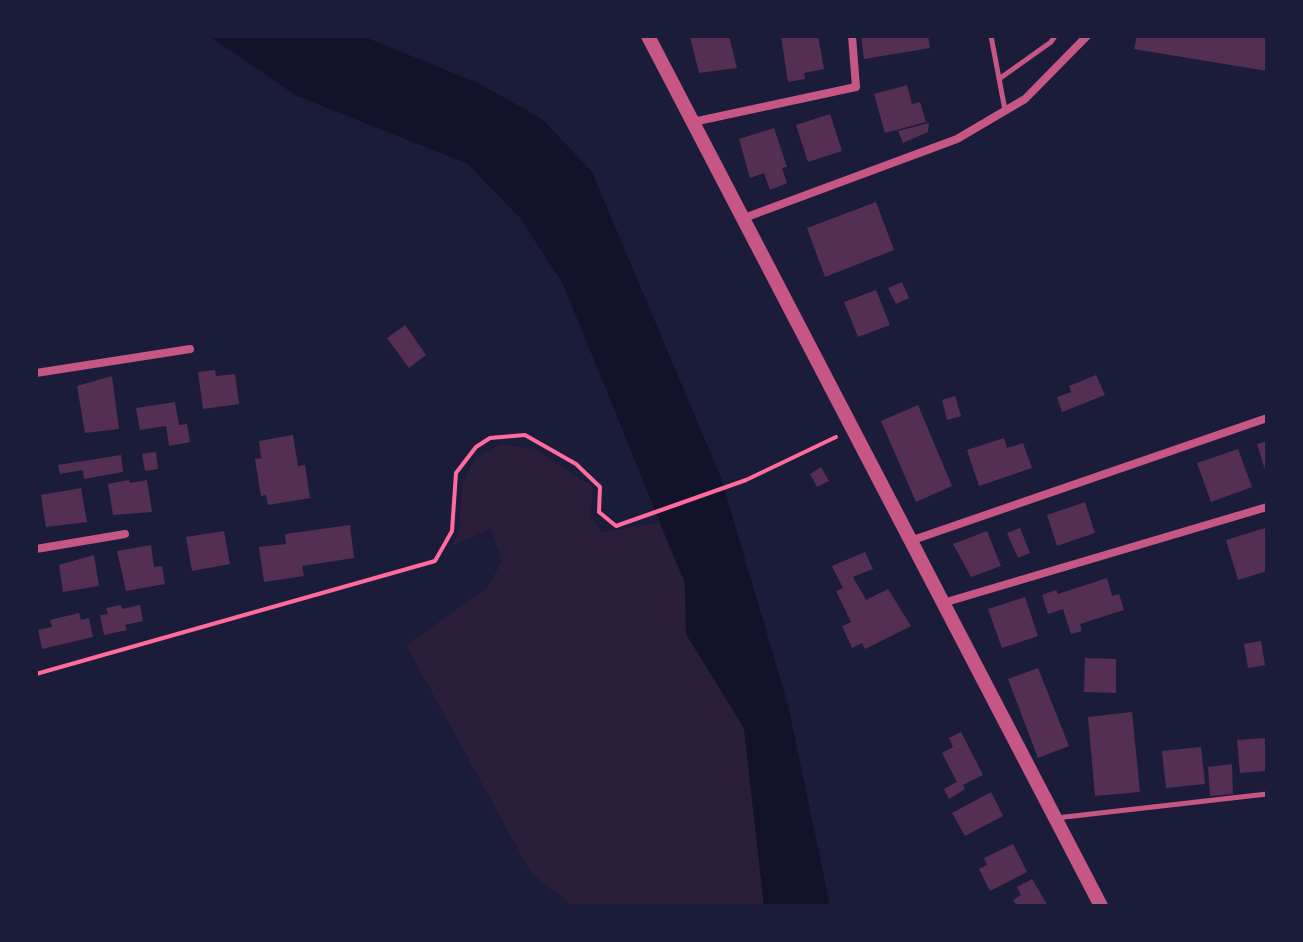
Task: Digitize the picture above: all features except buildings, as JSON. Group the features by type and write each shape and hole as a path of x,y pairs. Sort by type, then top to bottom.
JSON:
{"street":[{"path":"648,36 1101,906"},
{"path":"692,122 856,87 852,36"},
{"path":"744,218 957,139 1025,99 1087,36"},
{"path":"36,373 190,349"},
{"path":"910,541 1267,418"},
{"path":"943,604 1267,507"},
{"path":"36,549 125,534"}],"lane":[{"path":"991,36 1005,111"},
{"path":"999,79 1055,36"},
{"path":"1055,818 1267,794"}],"path":[{"path":"36,674 435,561 452,531 456,473 476,447 490,438 525,435 576,464 600,487 599,512 616,526 746,480 852,429"}],"shaded area":[{"path":"209,36 362,36 478,83 542,119 592,172 721,478 788,705 830,906 764,906 744,728 686,634 685,583 563,284 520,218 468,164 297,96"},
{"path":"501,444 535,449 593,487 590,516 601,532 659,523 685,583 686,634 744,728 764,906 573,906 531,873 406,645 486,589 502,561 491,529 453,545 459,530 462,485 475,458"}]}
